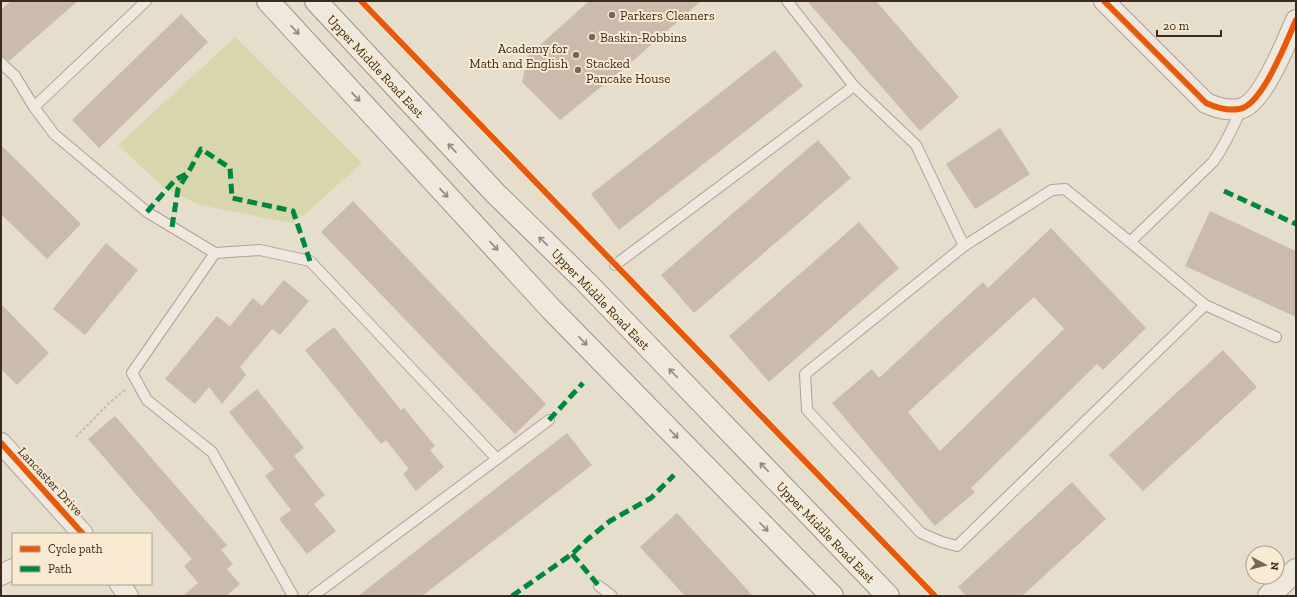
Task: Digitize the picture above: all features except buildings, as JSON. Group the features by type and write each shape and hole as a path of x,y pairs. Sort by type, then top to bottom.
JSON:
{"main road":[{"path":"268,1 552,310 832,596"},
{"name":"Upper Middle Road East","path":"316,1 496,194 585,281 888,596"},
{"path":"1269,596 1296,570"}],"street":[{"path":"1104,1 1206,103 1222,110 1241,110 1254,100 1265,86 1296,20"},
{"name":"Lancaster Drive","path":"1,443 78,532"},
{"path":"1,575 12,570"},
{"path":"121,585 128,596"}],"lane":[{"path":"34,107 146,1"},
{"path":"787,1 854,86 916,145 964,246"},
{"path":"1,63 15,76 34,107 54,134 147,212 215,253 260,250 310,261 496,459"},
{"path":"615,265 854,86"},
{"path":"1130,242 1212,162 1222,149 1241,110"},
{"path":"1205,305 957,546 942,542 921,533 807,410 805,374 964,246 1052,190 1065,189 1205,305 1276,337"},
{"path":"215,253 132,373 147,400 212,452 293,596"},
{"path":"313,596 549,420"},
{"path":"599,586 612,596"}],"path":[{"path":"76,437 110,402 136,381"}],"shaded area":[{"path":"235,37 362,163 303,216 292,223 200,205 164,188 118,145"}],"marked path":[{"path":"147,212 175,180 188,173 201,149 230,168 232,198 293,211 310,261"},
{"path":"172,227 178,189 188,173"},
{"path":"1224,191 1296,224"},
{"path":"549,420 583,383"},
{"path":"512,596 572,554 610,521 651,498 674,475"},
{"path":"572,554 599,586"}],"cycle path":[{"path":"361,1 935,596"},
{"path":"1104,1 1206,103 1218,108 1235,110 1248,105 1265,85 1296,20"},
{"path":"1,443 82,533"}],"place":[{"name":"Parkers Cleaners","path":"612,15"},
{"name":"Baskin-Robbins","path":"592,37"},
{"name":"Academy for Math and English","path":"576,55"},
{"name":"Stacked Pancake House","path":"578,70"}]}
